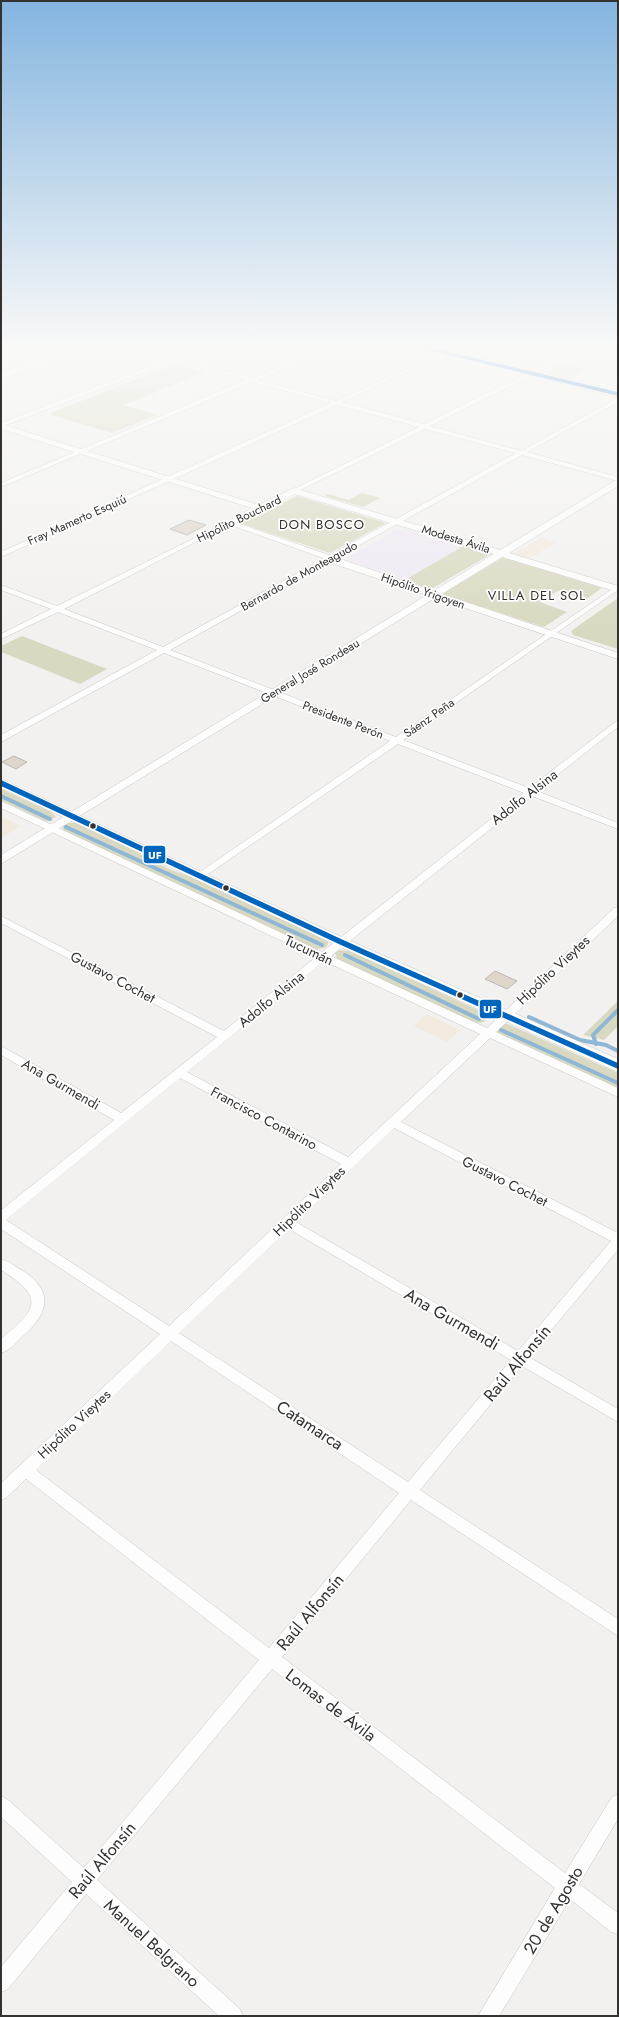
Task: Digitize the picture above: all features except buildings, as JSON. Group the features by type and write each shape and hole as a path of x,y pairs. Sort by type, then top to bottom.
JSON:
{"main road":[{"name":"Tucumán","path":"1,783 341,942 618,1066"}],"street":[{"path":"50,441 260,508"},
{"path":"1,485 106,441"},
{"name":"Fray Mamerto Esquiú","path":"1,554 252,441"},
{"name":"Hipólito Bouchard","path":"1,637 396,441"},
{"path":"478,441 618,480"},
{"name":"Bernardo de Monteagudo","path":"1,739 544,441"},
{"name":"General José Rondeau","path":"1,860 502,553 618,480"},
{"name":"Modesta Ávila","path":"294,491 617,588"},
{"name":"Hipólito Yrigoyen","path":"229,524 433,595 618,656"},
{"name":"Presidente Perón","path":"1,587 618,826"},
{"name":"Sáenz Peña","path":"201,876 617,588"},
{"name":"Adolfo Alsina","path":"1,1217 323,956 618,723"},
{"name":"Tucumán","path":"1,804 618,1093"},
{"name":"Hipólito Vieytes","path":"1,1493 504,1016 618,910"},
{"name":"Gustavo Cochet","path":"1,918 224,1036"},
{"name":"Ana Gurmendi","path":"1,1050 122,1119"},
{"name":"Francisco Contarino","path":"179,1073 349,1163"},
{"name":"Gustavo Cochet","path":"392,1122 618,1240"},
{"name":"Ana Gurmendi","path":"287,1222 618,1416"},
{"name":"Catamarca","path":"1,1223 618,1628"},
{"name":"Raúl Alfonsín","path":"1,1982 618,1240"},
{"path":"1,1264 29,1282 37,1292 40,1303 37,1313 28,1324 1,1348"},
{"name":"Lomas de Ávila","path":"25,1470 618,1925"},
{"name":"20 de Agosto","path":"488,2016 618,1803"},
{"name":"Manuel Belgrano","path":"1,1805 233,2016"}],"shaded area":[{"path":"396,530 407,530 461,547 406,580 345,559"},
{"path":"541,538 556,542 529,559 514,553"},
{"path":"1,816 21,826 1,838"},
{"path":"427,1014 460,1030 447,1042 414,1026"}],"green space":[{"path":"362,493 380,498 363,507 325,496 328,494 348,500"},
{"path":"297,496 386,523 330,553 242,524 242,522"},
{"path":"465,545 491,554 433,588 429,589 405,580"},
{"path":"504,557 602,588 585,600 558,591 540,602 567,612 544,627 442,594"},
{"path":"618,598 618,649 573,635 571,631"},
{"path":"22,636 107,669 80,684 1,652 1,646"},
{"path":"1,789 51,812 56,817 45,821 1,800"},
{"path":"69,823 76,823 91,829 171,870 196,879 324,939 328,942 328,945 325,948 316,949 64,831 62,826"},
{"path":"339,950 350,951 484,1013 487,1018 484,1022 474,1023 337,959 335,953"},
{"path":"618,1001 618,1026 604,1040 583,1035"},
{"path":"505,1023 618,1073 618,1091 501,1036 496,1032 497,1028"}],"waterway":[{"path":"1,796 50,819"},
{"path":"66,827 322,945"},
{"path":"345,955 479,1019"},
{"path":"596,1043 593,1035 618,1010"},
{"path":"529,1017 580,1040 596,1043"},
{"path":"501,1030 618,1083"},
{"path":"596,1043 606,1045 618,1051"}],"transit line":[{"name":"UF","path":"1,783 341,942 618,1066"}],"district":[{"name":"DON BOSCO","path":"322,524"},
{"name":"VILLA DEL SOL","path":"537,595"}]}
